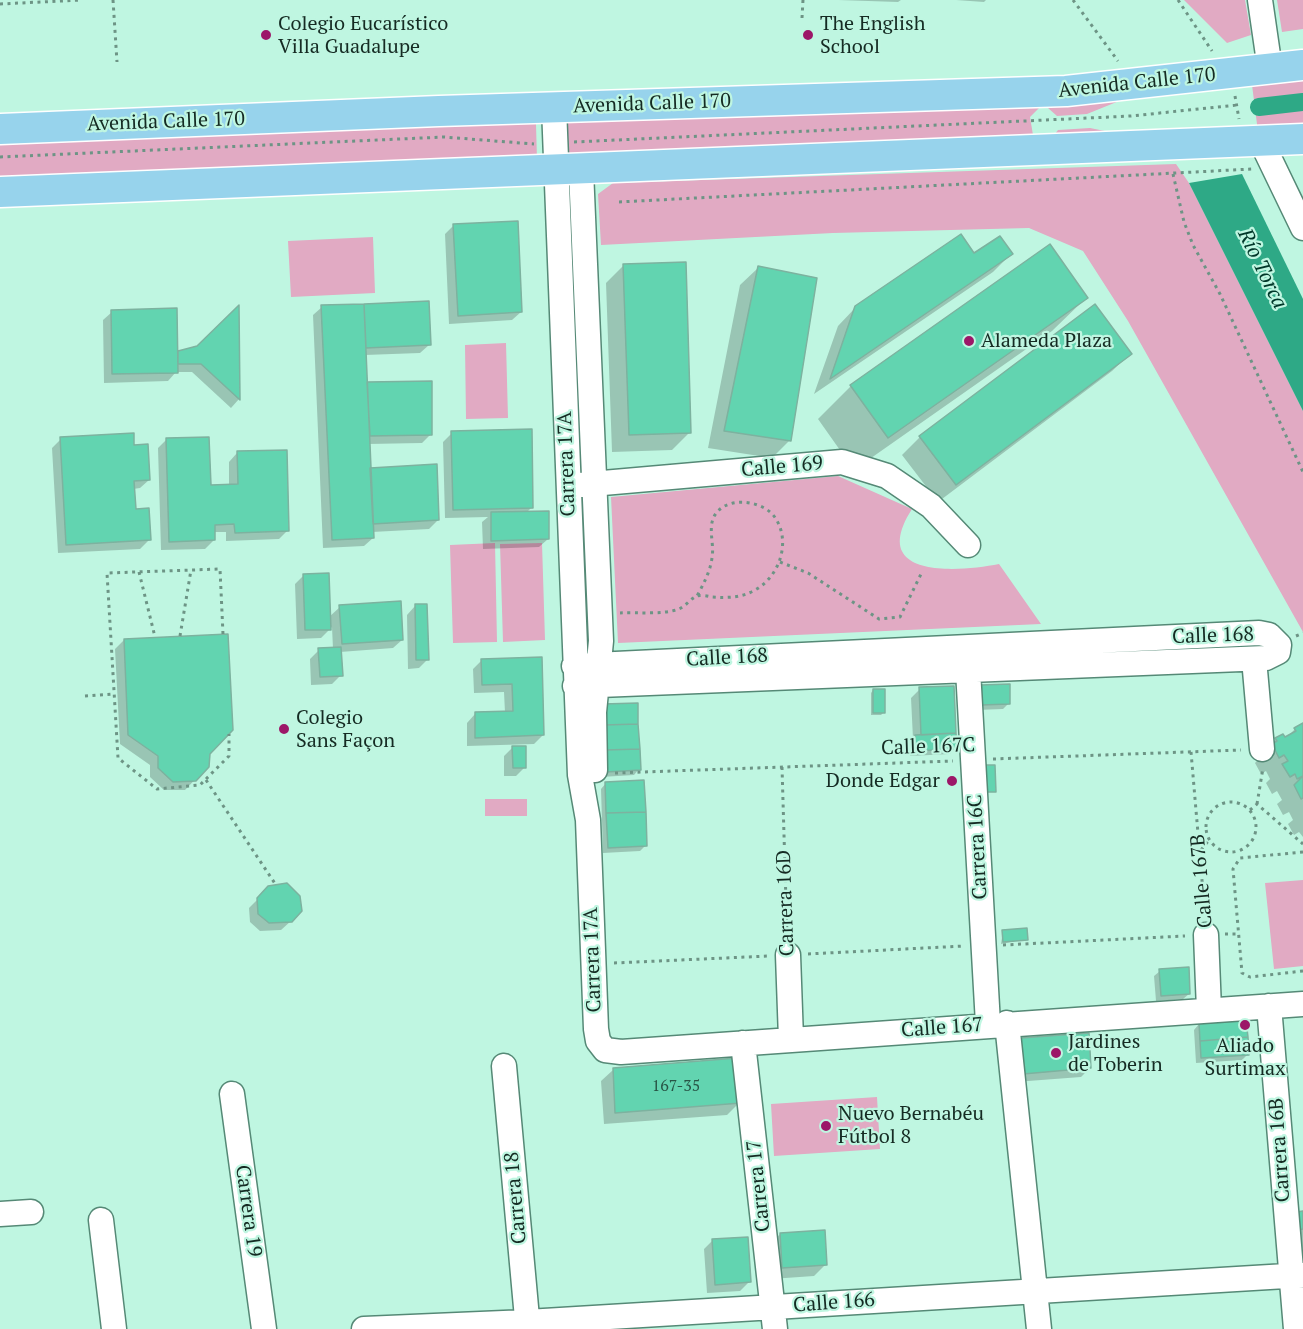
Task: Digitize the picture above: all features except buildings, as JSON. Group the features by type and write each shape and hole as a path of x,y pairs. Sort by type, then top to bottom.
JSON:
{"main road":[{"name":"Avenida Calle 170","path":"0,129 554,107 1066,91 1303,65"},
{"path":"0,192 564,162 1261,155 1303,139"}],"street":[{"path":"1260,0 1270,69"},
{"name":"Carrera 17A","path":"554,107 564,162 594,484 601,640 586,676 580,775 588,820 596,1029"},
{"path":"1261,155 1303,228"},
{"name":"Carrera 17A","path":"564,162 568,486 596,774 588,820"},
{"name":"Calle 169","path":"568,486 842,462 887,476 931,506 968,545"},
{"name":"Calle 168","path":"1258,633 1269,635 1276,640 1278,652 1273,656 1254,659 968,670 586,676 1258,633"},
{"path":"1254,659 1262,749"},
{"name":"Carrera 16C","path":"968,670 983,945 997,1024 1039,1329"},
{"name":"Calle 167B","path":"1206,935 1209,1010"},
{"name":"Carrera 16D","path":"788,955 791,1039"},
{"name":"Calle 167","path":"596,1029 598,1041 606,1050 621,1052 1303,1004"},
{"name":"Carrera 16B","path":"1269,1006 1296,1275 1296,1329"},
{"name":"Carrera 17","path":"743,1043 774,1318"},
{"name":"Carrera 18","path":"504,1066 527,1326"},
{"name":"Carrera 19","path":"232,1094 264,1329"},
{"path":"0,1214 31,1212"},
{"path":"101,1220 114,1329"},
{"name":"Calle 166","path":"364,1329 774,1318 1035,1291 1296,1275"}],"path":[{"path":"0,4 81,0"},
{"path":"112,0 117,62"},
{"path":"802,18 803,0"},
{"path":"1073,0 1123,68"},
{"path":"1178,0 1215,56"},
{"path":"0,158 444,137 519,144 564,162 1131,116 1237,105"},
{"path":"619,202 1173,174 1261,155"},
{"path":"1173,174 1184,222 1193,245 1220,294 1303,472"},
{"path":"619,613 677,610 697,596 708,576 713,554 711,530 713,519 719,510 730,504 746,502 761,505 776,519 781,539 780,562 771,578 744,595 727,598 697,596"},
{"path":"780,562 808,573 879,619 900,617 921,574"},
{"path":"223,634 220,569 107,573 118,758 156,789 200,786 229,756 229,734"},
{"path":"180,636 190,570"},
{"path":"139,572 154,638"},
{"path":"84,696 114,694"},
{"path":"1250,811 1257,804 1263,772 1262,749"},
{"name":"Calle 167C","path":"596,774 1262,749"},
{"name":"Calle 167B","path":"1191,752 1206,935"},
{"name":"Carrera 16D","path":"782,767 788,955"},
{"path":"206,780 276,885"},
{"path":"1230,802 1237,803 1250,811 1254,817 1255,831 1253,838 1242,849 1228,851 1214,846 1209,840 1207,819 1216,807 1230,802"},
{"path":"1257,804 1303,844"},
{"path":"1200,851 1209,840"},
{"path":"1303,852 1240,858 1233,868 1242,973 1250,977 1303,971"},
{"path":"594,964 1206,935"}],"shaded area":[{"path":"1184,0 1245,0 1251,35 1227,43"},
{"path":"1277,0 1303,0 1303,29 1282,32"},
{"path":"1303,79 1303,128 1258,132 1252,85"},
{"path":"1124,99 1087,114 1057,116 1048,108 1039,108 1030,117 1033,135 1051,138 566,157 565,122"},
{"path":"532,119 536,124 537,160 0,185 0,143"},
{"path":"1090,128 1125,135 1052,138 1058,130"},
{"path":"1176,164 1189,183 1303,411 1303,632 1128,321 1083,251 1029,228 833,233 601,245 598,194 613,183"},
{"path":"373,237 375,293 291,297 288,241"},
{"path":"506,343 508,418 466,419 465,345"},
{"path":"838,476 912,509 901,532 901,548 909,559 923,566 942,569 999,564 1041,624 618,643 611,497"},
{"path":"495,543 497,642 453,643 450,545"},
{"path":"542,543 545,640 503,642 500,544"},
{"path":"485,799 527,799 527,816 485,816"},
{"path":"1303,880 1303,966 1274,969 1265,883"},
{"name":"Nuevo Bernabéu Fútbol 8","path":"877,1097 880,1149 774,1156 771,1104"}],"water":[{"name":"Río Torca","path":"1242,174 1303,299 1303,411 1189,183"}],"waterway":[{"path":"1259,107 1303,102"}],"place":[{"name":"Colegio Eucarístico Villa Guadalupe","path":"266,35"},
{"name":"The English School","path":"808,35"},
{"name":"Alameda Plaza","path":"969,341"},
{"name":"Colegio Sans Façon","path":"284,729"},
{"name":"Donde Edgar","path":"952,781"},
{"name":"Aliado Surtimax","path":"1245,1025"},
{"name":"Jardines de Toberin","path":"1056,1053"},
{"name":"Nuevo Bernabéu Fútbol 8","path":"826,1126"}]}
